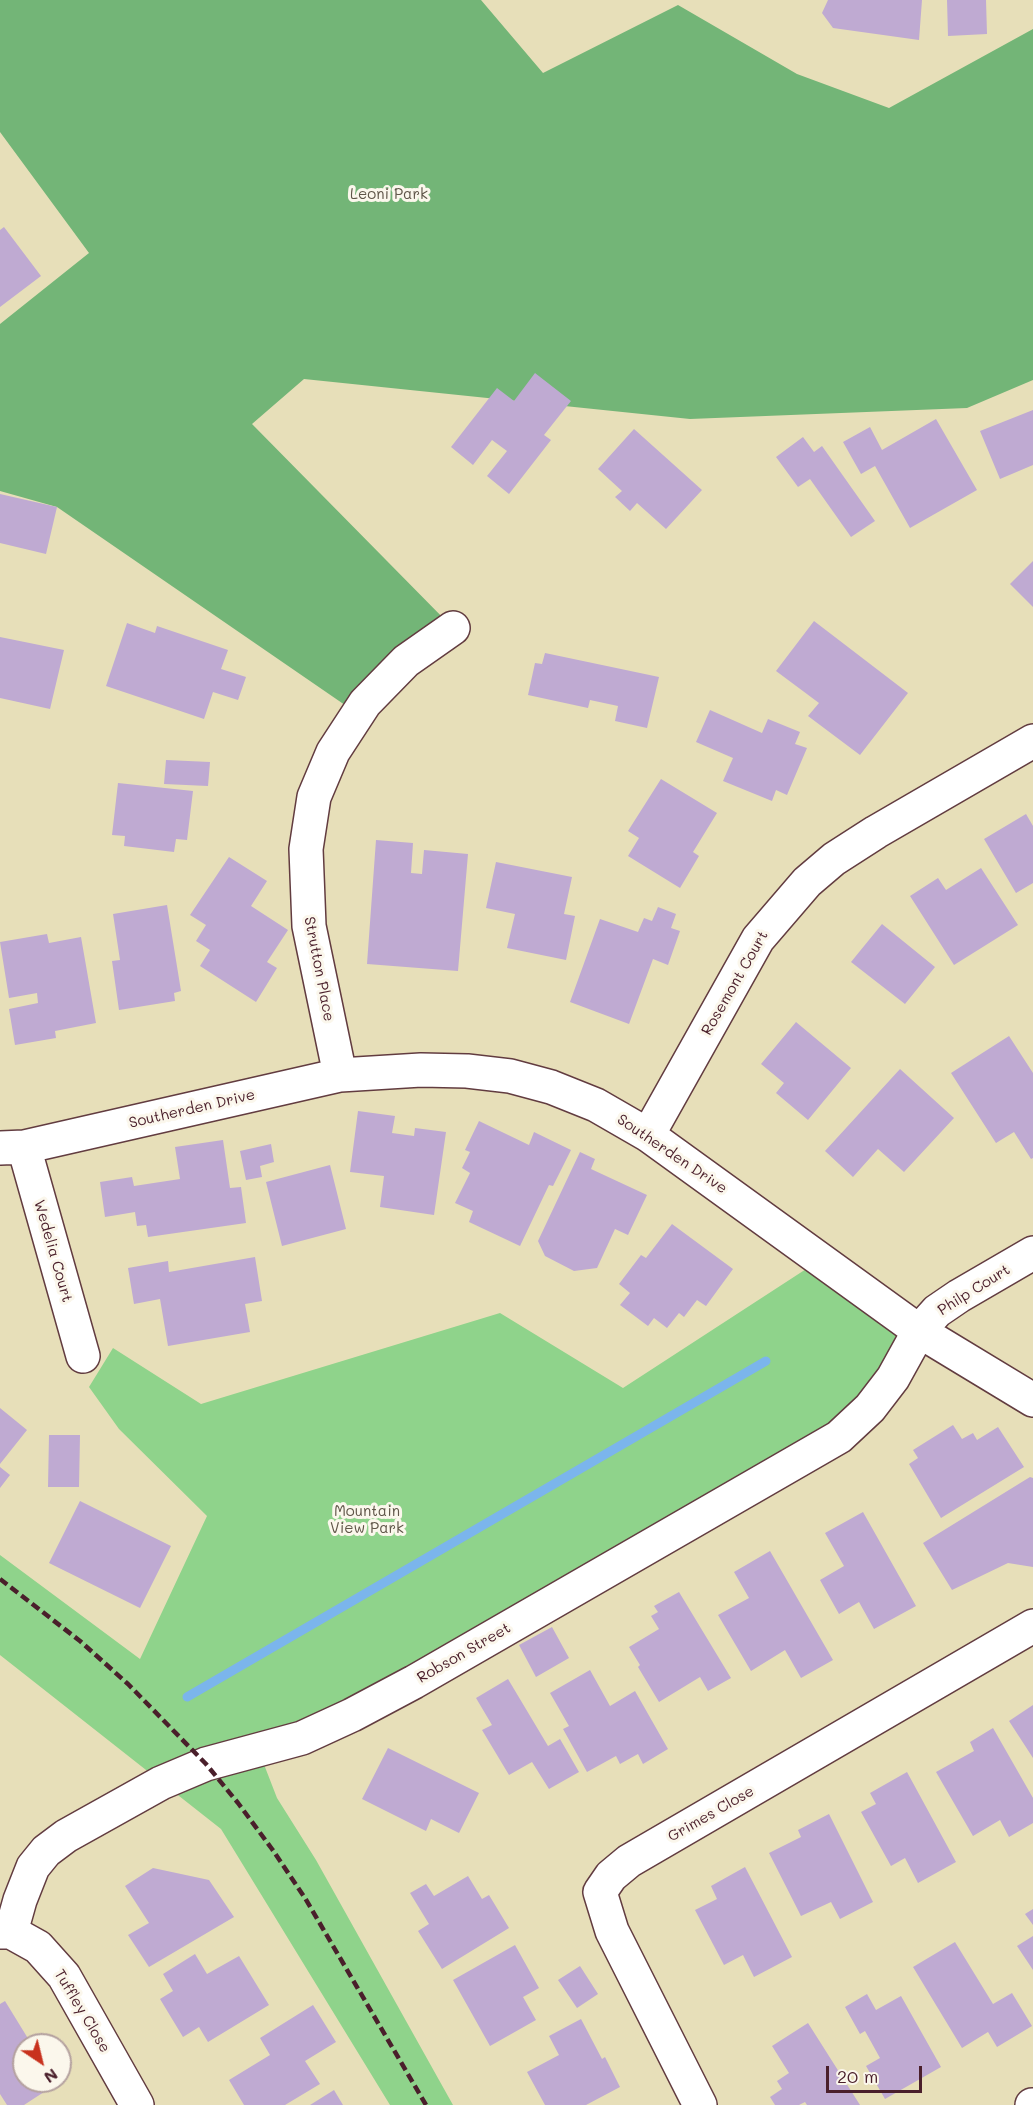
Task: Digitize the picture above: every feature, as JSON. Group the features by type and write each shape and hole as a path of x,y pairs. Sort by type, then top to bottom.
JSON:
{"street":[{"name":"Strutton Place","path":"340,1075 309,926 306,849 314,797 333,752 365,703 406,661 453,628"},
{"name":"Rosemont Court","path":"648,1135 758,939 807,882 834,859 876,832 1033,741"},
{"name":"Southerden Drive","path":"12,1147 340,1075 421,1070 466,1071 510,1076 551,1087 596,1105 648,1135 919,1331 1033,1400"},
{"name":"Wedelia Court","path":"12,1147 83,1356"},
{"name":"Philp Court","path":"919,1331 937,1311 959,1296 1033,1254"},
{"name":"Robson Street","path":"6,1932 33,1867 46,1851 66,1836 160,1783 206,1764 302,1738 352,1715 414,1682 839,1437 870,1408 887,1385 919,1331"},
{"name":"Grimes Close","path":"700,2105 612,1931 600,1892 611,1876 629,1861 1033,1626"},
{"name":"Tuffley Close","path":"6,1932 39,1947 64,1976 137,2105"}],"green space":[{"name":"Leoni Park","path":"0,0 481,0 543,73 678,5 797,74 889,108 1033,29 1033,380 967,408 690,419 304,379 252,424 453,628 358,714 57,507 0,491 0,324 89,253 0,132"},
{"name":"Mountain View Park","path":"820,1260 919,1331 842,1434 258,1749 277,1798 316,1860 453,2105 390,2105 221,1829 0,1655 0,1555 140,1659 207,1516 119,1429 89,1387 113,1348 201,1404 500,1313 623,1388"}],"building":[{"path":"828,0 922,0 919,40 833,28 822,13"},
{"path":"947,0 986,0 987,34 948,36"},
{"path":"4,227 41,276 0,307 0,230"},
{"path":"535,373 571,401 544,435 551,440 509,494 487,476 507,451 492,440 473,465 451,447 497,388 514,401"},
{"path":"1033,410 1033,465 1000,479 980,431"},
{"path":"936,419 977,490 910,528 875,466 861,474 843,442 870,427 882,450"},
{"path":"634,429 702,490 666,529 637,503 630,511 615,497 622,491 598,469"},
{"path":"803,437 814,452 822,446 875,521 851,537 810,479 798,487 776,457"},
{"path":"0,494 57,507 46,554 0,543"},
{"path":"1033,561 1033,607 1010,584"},
{"path":"814,621 908,693 860,755 808,716 819,703 776,671"},
{"path":"127,623 155,633 157,626 228,650 221,669 246,677 238,700 213,692 204,719 106,686"},
{"path":"0,637 64,650 50,709 0,698"},
{"path":"545,653 659,677 647,728 615,721 618,706 590,700 588,708 528,695 535,663 542,664"},
{"path":"710,710 762,733 768,719 800,732 795,744 807,748 787,795 776,790 772,801 723,781 733,758 696,742"},
{"path":"166,760 210,762 208,786 164,784"},
{"path":"661,779 717,813 693,852 699,856 680,888 628,856 639,838 628,831"},
{"path":"118,783 193,791 187,840 176,839 174,852 124,846 125,836 112,835"},
{"path":"1026,814 1033,826 1033,883 1016,893 984,839"},
{"path":"376,840 413,843 411,873 422,874 424,850 468,854 458,971 367,964"},
{"path":"229,857 267,881 251,906 288,930 267,962 277,968 256,1002 200,966 210,950 196,941 206,925 190,915"},
{"path":"496,862 572,877 564,914 575,916 566,960 507,948 515,914 486,908"},
{"path":"981,868 1018,925 954,965 910,896 938,878 946,890"},
{"path":"167,905 181,991 174,993 175,1001 119,1010 112,961 120,960 113,914"},
{"path":"658,907 676,914 671,928 680,931 668,965 653,959 629,1024 570,1002 600,919 638,932 644,918 652,921"},
{"path":"882,924 935,967 905,1004 851,962"},
{"path":"47,934 49,943 81,937 96,1023 55,1031 56,1038 15,1045 9,1009 38,1003 37,993 9,998 0,942"},
{"path":"796,1022 851,1068 808,1120 776,1093 784,1083 761,1064"},
{"path":"1009,1036 1033,1073 1033,1158 1031,1159 1014,1132 996,1143 951,1073"},
{"path":"900,1069 954,1118 904,1172 878,1149 853,1177 825,1151"},
{"path":"358,1111 395,1116 392,1133 414,1136 415,1128 446,1132 434,1215 380,1207 384,1176 350,1172"},
{"path":"479,1121 529,1145 534,1132 571,1150 553,1186 549,1185 520,1246 469,1222 473,1211 455,1203 470,1173 462,1168 470,1152 465,1150"},
{"path":"223,1140 230,1188 241,1187 246,1223 148,1237 146,1225 137,1226 135,1212 105,1217 100,1182 132,1177 134,1186 180,1179 175,1147"},
{"path":"271,1144 274,1162 260,1166 262,1177 246,1180 240,1151"},
{"path":"580,1152 595,1159 591,1169 647,1195 628,1235 615,1229 597,1268 574,1271 545,1256 538,1241"},
{"path":"330,1165 346,1229 282,1246 266,1182"},
{"path":"672,1224 733,1269 706,1306 697,1300 684,1317 679,1313 667,1328 654,1318 648,1326 620,1305 630,1293 619,1284 641,1255 646,1258"},
{"path":"255,1257 262,1301 245,1304 250,1332 168,1346 160,1299 134,1304 128,1268 168,1261 169,1272"},
{"path":"0,1408 27,1430 0,1464"},
{"path":"953,1425 962,1439 973,1433 977,1440 998,1427 1024,1467 941,1518 909,1464 918,1458 913,1450"},
{"path":"49,1435 80,1435 79,1487 48,1487"},
{"path":"0,1467 10,1475 0,1488"},
{"path":"1030,1477 1033,1478 1033,1567 1008,1563 952,1590 923,1543"},
{"path":"80,1501 171,1546 140,1608 49,1563"},
{"path":"863,1512 916,1606 874,1629 859,1602 839,1614 820,1580 844,1566 825,1533"},
{"path":"770,1551 833,1660 801,1678 785,1650 751,1671 718,1615 749,1598 734,1572"},
{"path":"679,1592 731,1678 708,1691 700,1677 659,1702 629,1647 659,1629 651,1616 658,1612 654,1606"},
{"path":"552,1627 569,1658 536,1677 519,1645"},
{"path":"590,1670 610,1706 635,1691 668,1749 643,1764 638,1754 620,1764 616,1756 587,1772 563,1729 569,1726 550,1693"},
{"path":"508,1679 548,1746 560,1739 579,1772 549,1789 532,1762 509,1775 482,1730 492,1725 476,1698"},
{"path":"1033,1705 1033,1758 1009,1721"},
{"path":"993,1728 1033,1798 1033,1823 1009,1837 1000,1820 973,1836 936,1772 974,1751 970,1742"},
{"path":"388,1748 479,1793 459,1833 431,1819 426,1831 362,1799"},
{"path":"907,1772 956,1862 918,1883 905,1858 891,1866 861,1812 876,1804 870,1793"},
{"path":"829,1814 873,1902 840,1919 831,1902 801,1916 769,1853 801,1837 798,1830"},
{"path":"745,1867 792,1957 754,1977 743,1955 724,1965 695,1910 717,1899 711,1886"},
{"path":"153,1868 209,1880 234,1917 149,1967 128,1935 149,1923 125,1886"},
{"path":"468,1876 482,1899 489,1895 509,1928 442,1969 418,1931 429,1924 410,1893 426,1884 434,1896"},
{"path":"1033,1909 1033,1925 1025,1914"},
{"path":"1033,1936 1033,1970 1017,1946"},
{"path":"955,1942 993,2004 1012,1993 1032,2026 997,2047 988,2032 962,2048 913,1967"},
{"path":"515,1945 539,1988 523,1997 536,2020 490,2046 453,1980"},
{"path":"195,1954 207,1974 239,1956 269,2005 208,2042 199,2027 183,2037 160,1999 173,1991 163,1974"},
{"path":"580,1966 598,1994 577,2008 558,1980"},
{"path":"867,1994 876,2010 901,1996 941,2067 885,2099 866,2066 880,2058 865,2031 860,2034 845,2007"},
{"path":"5,2001 25,2033 12,2033 12,2093 42,2093 24,2105 7,2105 0,2094 0,2004"},
{"path":"313,2005 336,2042 305,2061 320,2084 285,2105 244,2105 229,2080 270,2055 260,2038"},
{"path":"581,2019 602,2059 605,2057 620,2087 586,2105 545,2105 527,2072 559,2055 549,2036"},
{"path":"808,2023 860,2105 807,2105 805,2102 799,2105 775,2105 770,2097 782,2089 777,2081 789,2073 772,2046"},
{"path":"334,2090 343,2105 310,2105"}],"waterway":[{"path":"187,1697 766,1361"}],"railway":[{"path":"0,1579 80,1641 128,1684 206,1764 238,1803 305,1898 426,2105"}]}
